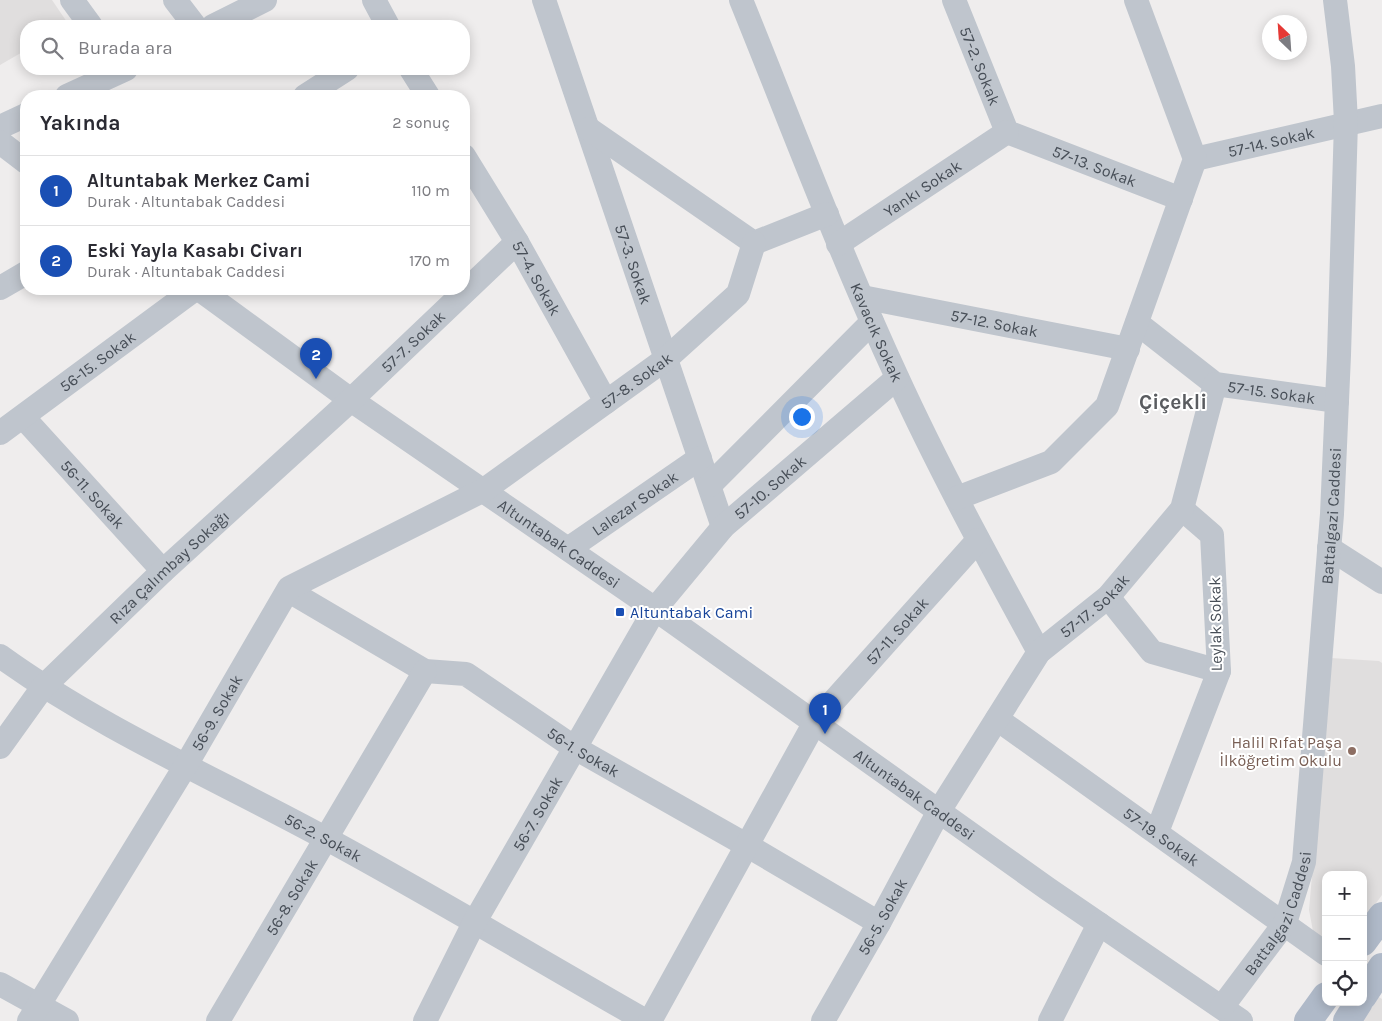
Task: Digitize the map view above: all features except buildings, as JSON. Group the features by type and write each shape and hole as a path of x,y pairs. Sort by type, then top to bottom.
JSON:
{"main road":[{"path":"1367,937 1382,916"},
{"path":"1367,990 1382,967"},
{"path":"1308,1021 1322,1002"},
{"path":"1347,1021 1356,1006"}],"street":[{"path":"72,0 87,20"},
{"path":"175,0 190,20"},
{"path":"225,20 265,0"},
{"path":"374,0 385,20"},
{"name":"57-3. Sokak","path":"544,0 723,527"},
{"name":"Kavacık Sokak","path":"741,0 838,244 897,378 978,540 1039,652"},
{"name":"57-2. Sokak","path":"954,0 1007,132"},
{"path":"957,498 1051,462 1106,406 1128,349 1195,158 1136,0"},
{"name":"Battalgazi Caddesi","path":"1222,1007 1285,923 1304,862 1329,548 1337,401 1346,122 1343,66 1335,0"},
{"path":"80,90 111,75"},
{"path":"314,90 338,75"},
{"path":"416,75 424,90"},
{"name":"57-14. Sokak","path":"1195,158 1346,122 1382,116"},
{"path":"0,127 20,118"},
{"path":"589,129 754,242 827,214"},
{"name":"57-13. Sokak","path":"1007,132 1181,199"},
{"name":"Yankı Sokak","path":"838,244 1007,132"},
{"path":"0,142 20,157"},
{"name":"57-4. Sokak","path":"470,166 516,242 606,402"},
{"name":"57-7. Sokak","path":"470,286 516,242"},
{"name":"57-8. Sokak","path":"484,490 666,358 738,294 754,242"},
{"path":"0,288 20,276"},
{"name":"56-15. Sokak","path":"0,433 187,295"},
{"name":"Altuntabak Caddesi","path":"207,295 352,400 656,609 1099,924 1241,1021"},
{"name":"57-7. Sokak","path":"352,400 461,295"},
{"name":"57-12. Sokak","path":"862,297 1128,349"},
{"path":"710,485 872,322"},
{"name":"57-15. Sokak","path":"1137,323 1215,384 1337,401"},
{"name":"57-10. Sokak","path":"656,609 723,527 897,378"},
{"name":"57-17. Sokak","path":"939,811 1039,652 1108,597 1182,509 1215,384"},
{"name":"Rıza Çalımbay Sokağı","path":"0,746 43,687 163,571 352,400"},
{"name":"56-11. Sokak","path":"23,417 163,571"},
{"name":"Lalezar Sokak","path":"568,548 700,458"},
{"name":"56-9. Sokak","path":"34,1013 186,765 289,588 484,490"},
{"name":"Leylak Sokak","path":"1157,832 1219,671 1212,535 1182,509"},
{"name":"57-11. Sokak","path":"650,1021 748,846 814,722 978,540"},
{"path":"1329,548 1382,582"},
{"name":"56-1. Sokak","path":"289,590 425,671 466,674 574,748 748,846 879,923"},
{"path":"1108,597 1152,652 1219,671"},
{"name":"56-7. Sokak","path":"425,1021 474,923 656,609"},
{"name":"56-2. Sokak","path":"0,656 43,687 327,839 646,1021"},
{"name":"56-8. Sokak","path":"218,1021 425,671"},
{"name":"57-19. Sokak","path":"997,720 1322,951"},
{"name":"56-5. Sokak","path":"823,1021 879,923 939,811"},
{"path":"1050,1021 1099,924"},
{"path":"0,984 34,1013 67,1021"}],"shaded area":[{"path":"0,0 52,0 66,20 20,20 20,53 0,65"},
{"name":"Halil Rıfat Paşa İlköğretim Okulu","path":"1331,658 1379,661 1382,663 1382,895 1367,916 1367,871 1322,871 1322,940 1313,931 1309,910"},
{"path":"1379,997 1382,999 1382,1021 1362,1021"}],"place":[{"name":"Eski Yayla Kasabı Civarı","path":"316,379"},
{"name":"Altuntabak Cami","path":"620,612"},
{"name":"Altuntabak Merkez Cami","path":"825,734"},
{"name":"Halil Rıfat Paşa İlköğretim Okulu","path":"1352,751"}],"district":[{"name":"Çiçekli","path":"1173,402"}]}
